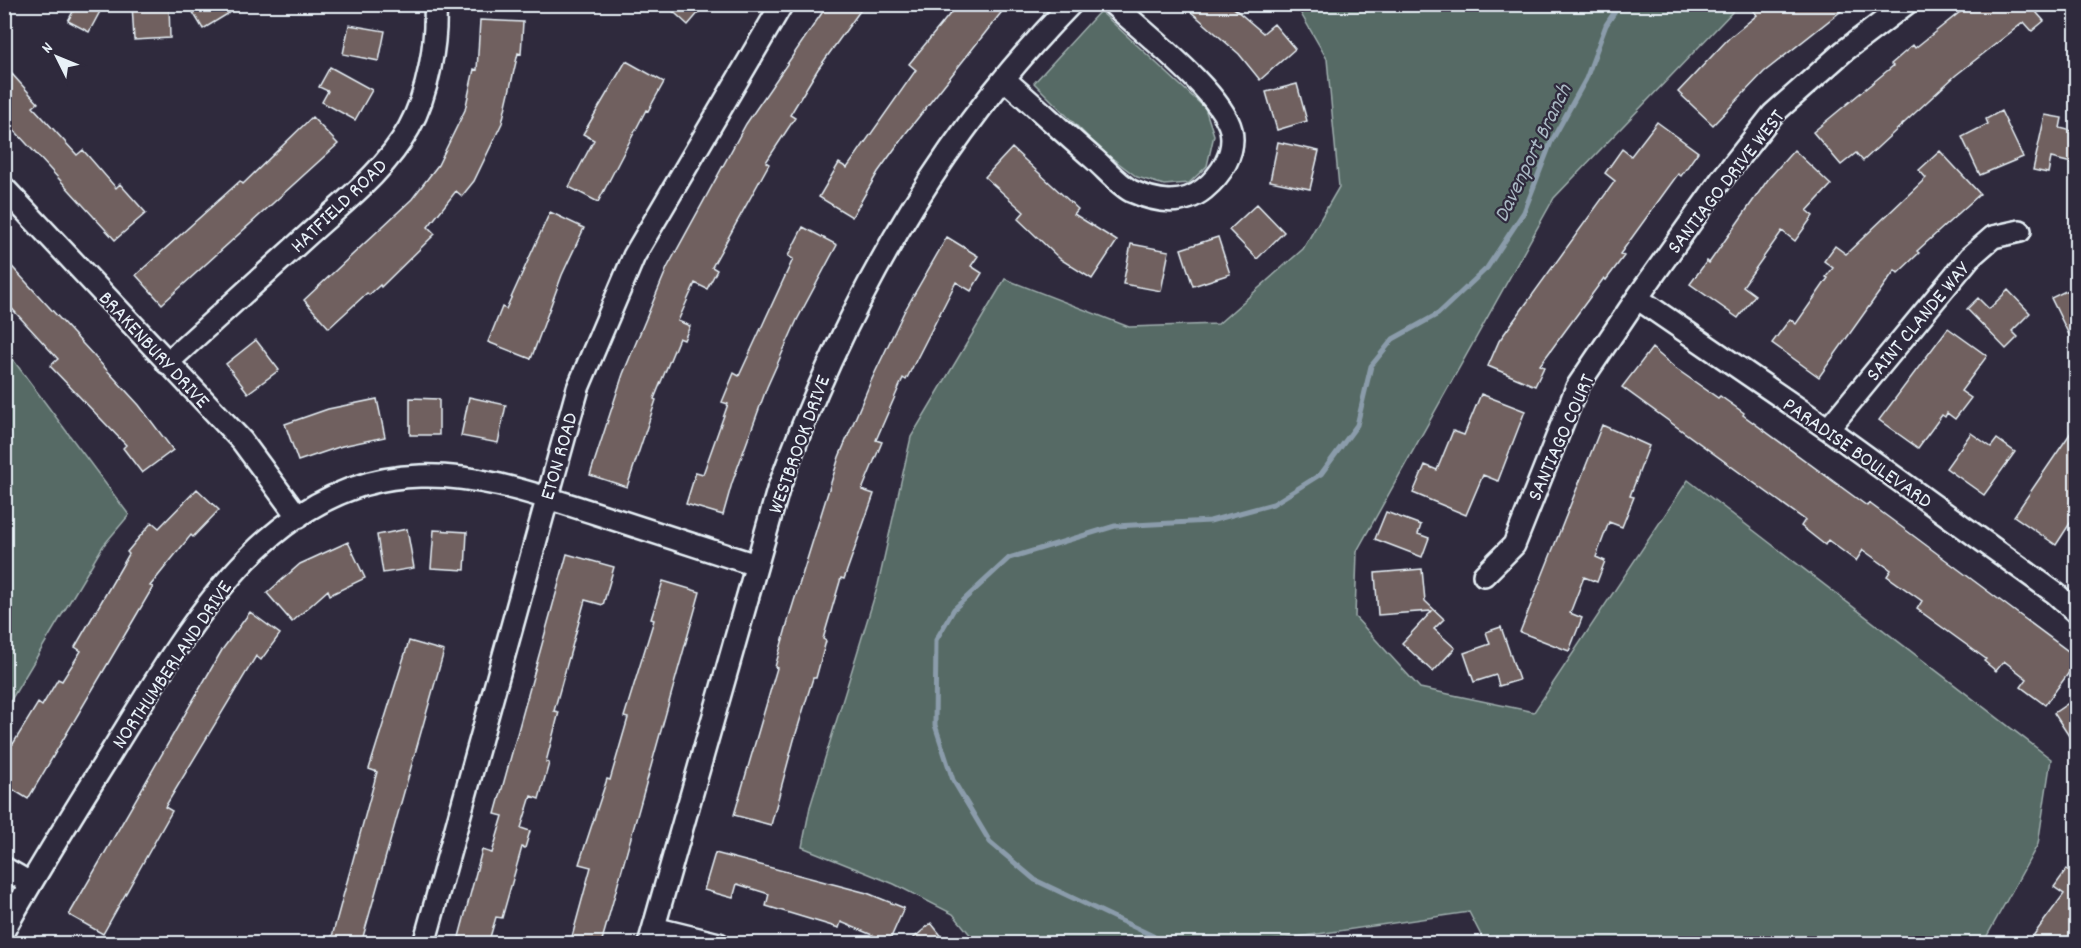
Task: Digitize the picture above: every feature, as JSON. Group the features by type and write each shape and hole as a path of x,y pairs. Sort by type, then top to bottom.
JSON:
{"street":[{"name":"HATFIELD ROAD","path":"167,363 379,170 409,127 423,90 432,58 436,24 435,4"},
{"name":"ETON ROAD","path":"424,944 578,388 634,256 782,4"},
{"name":"WESTBROOK DRIVE","path":"651,936 756,565 794,446 834,350 882,256 929,181 1004,79 1071,4"},
{"path":"1004,79 1130,190 1166,202 1192,199 1212,183 1222,170 1232,151 1231,130 1224,114 1206,92 1113,4"},
{"name":"SANTIAGO DRIVE WEST","path":"1636,298 1773,114 1844,51 1906,4"},
{"name":"BRAKENBURY DRIVE","path":"4,188 242,441 298,517"},
{"name":"SAINT CLANDE WAY","path":"1828,429 1970,257 1993,237 2020,231"},
{"name":"PARADISE BOULEVARD","path":"1636,298 1828,429 2075,608"},
{"name":"SANTIAGO COURT","path":"1484,574 1514,544 1577,387 1636,298"},
{"name":"NORTHUMBERLAND DRIVE","path":"4,930 30,883 175,651 233,572 276,531 298,517 362,485 420,476 456,478 510,487 756,565"},
{"path":"4,868 30,883"},
{"path":"651,936 719,944"}],"green space":[{"path":"1296,5 1739,5 1554,198 1357,551 1355,617 1420,688 1534,712 1688,480 2051,759 2038,844 1983,943 1485,943 1469,912 1256,943 977,943 953,914 894,884 802,847 810,807 878,585 911,437 1005,279 1129,327 1218,324 1303,249 1339,187 1327,59"},
{"path":"1100,11 1205,108 1214,135 1207,166 1189,183 1164,185 1137,177 1100,149 1034,83"},
{"path":"5,349 129,515 103,546 5,710"}],"building":[{"path":"77,4 104,4 89,32 68,21"},
{"path":"132,4 169,4 170,38 134,40"},
{"path":"188,4 244,4 203,29"},
{"path":"665,4 706,4 688,25"},
{"path":"828,4 865,4 818,69 790,115 795,118 766,162 769,164 712,267 717,270 707,289 695,283 678,321 690,326 684,340 679,338 654,399 656,400 627,487 590,475 623,374 667,268 746,124"},
{"path":"958,4 1008,4 906,133 878,172 852,217 819,197 839,163 847,168 916,70 909,64"},
{"path":"1182,4 1229,4 1263,33 1274,24 1295,49 1260,80 1239,54"},
{"path":"1749,4 1850,4 1764,72 1713,125 1678,92 1729,38 1757,15"},
{"path":"1970,4 2047,4 2037,13 2044,21 2032,31 2024,22 1956,75 1863,161 1856,153 1841,165 1813,132 1893,66 1891,64 1913,45 1915,48"},
{"path":"480,20 523,22 521,54 518,53 502,123 474,181 462,196 456,191 428,227 435,234 381,287 380,285 369,295 367,293 329,328 304,300 412,199 438,165 465,110 474,69 477,70"},
{"path":"349,25 385,31 379,61 343,54"},
{"path":"626,61 664,82 648,111 646,110 598,202 569,187 594,140 583,134"},
{"path":"330,67 372,90 355,120 322,102 328,91 319,87"},
{"path":"12,74 38,103 33,107 77,155 83,150 116,188 120,184 146,213 115,240 4,119 4,81"},
{"path":"1297,84 1307,121 1277,130 1266,92"},
{"path":"2001,111 2023,157 1980,175 1962,137 1988,124 1986,119"},
{"path":"2045,115 2062,118 2060,128 2076,132 2076,164 2051,158 2048,173 2033,170"},
{"path":"312,117 338,144 162,304 136,275 240,181 243,184"},
{"path":"1657,122 1698,152 1681,176 1678,174 1620,254 1624,256 1606,280 1604,278 1540,365 1544,367 1535,386 1488,366 1499,341 1615,181 1605,173 1622,149 1631,156"},
{"path":"1278,142 1319,151 1310,189 1270,181"},
{"path":"1012,148 1078,209 1074,214 1117,241 1092,279 1060,259 1018,219 1024,212 985,177"},
{"path":"1794,150 1831,185 1807,211 1813,216 1795,241 1782,231 1743,286 1755,295 1738,318 1690,284 1707,261 1709,263 1769,178"},
{"path":"1940,151 1980,194 1917,251 1919,253 1898,273 1895,270 1819,377 1772,343 1790,319 1796,324 1828,278 1826,277 1833,268 1824,261 1835,246 1846,254 1926,178 1919,170"},
{"path":"1257,204 1284,232 1257,259 1229,230"},
{"path":"550,212 584,228 562,275 531,359 488,342 502,307 506,309"},
{"path":"803,227 837,245 797,320 767,387 732,483 723,515 686,504 696,472 703,474 728,404 722,402 734,373 739,376 793,259 788,256"},
{"path":"947,237 978,256 971,266 982,273 971,291 956,282 906,380 903,378 876,440 882,442 862,490 874,494 844,579 841,578 823,639 826,641 816,678 813,678 794,740 771,825 734,815 777,668 775,667 790,614 839,457 871,381 904,312"},
{"path":"1218,237 1230,274 1193,286 1181,249"},
{"path":"1131,244 1169,251 1161,291 1123,284"},
{"path":"4,258 139,405 173,450 142,473 123,448 126,445 50,366 58,359 4,300"},
{"path":"2076,286 2076,349 2051,298"},
{"path":"2008,290 2030,313 2012,331 2018,337 2006,349 1967,309 1978,298 1989,309"},
{"path":"1948,328 1987,356 1961,391 1971,398 1955,419 1947,413 1945,417 1942,415 1918,448 1879,420"},
{"path":"256,340 279,370 248,393 226,364"},
{"path":"1652,348 1675,368 1744,413 1743,415 1867,506 1869,503 2076,657 2076,663 2045,705 2021,687 2027,679 2004,661 1996,671 1984,661 1986,659 1917,609 1922,601 1887,576 1891,570 1863,550 1856,561 1828,540 1825,545 1801,526 1805,520 1622,387"},
{"path":"1481,394 1525,411 1498,481 1483,475 1466,515 1413,493 1425,465 1437,470 1453,431 1464,435"},
{"path":"469,397 506,405 498,443 461,436"},
{"path":"410,398 439,399 439,435 410,435"},
{"path":"377,399 385,437 342,446 298,461 285,424 328,409"},
{"path":"1602,425 1649,446 1630,496 1634,497 1622,527 1609,522 1596,557 1605,561 1597,582 1584,577 1570,613 1582,618 1569,651 1520,632"},
{"path":"2076,425 2076,514 2056,545 2014,516"},
{"path":"1971,433 1991,447 1997,439 2015,452 1984,495 1946,468"},
{"path":"197,489 219,510 193,537 191,535 150,586 153,587 28,799 4,784 4,738 13,744 38,703 42,706 58,679 62,681 81,651 75,647 129,554 127,552 152,522 159,528"},
{"path":"1386,512 1421,525 1418,534 1429,538 1422,557 1375,539"},
{"path":"407,529 414,568 383,573 377,535"},
{"path":"434,530 467,532 465,570 431,568"},
{"path":"348,542 365,578 330,595 328,590 292,622 267,593 300,564"},
{"path":"567,554 614,567 603,605 585,600 554,711 559,712 539,799 531,796 521,828 530,831 525,848 522,847 502,918 496,917 488,944 485,944 459,937 482,850 492,853 503,816 495,814"},
{"path":"1422,569 1425,601 1444,619 1434,629 1455,648 1433,672 1402,643 1432,611 1378,615 1375,573"},
{"path":"663,581 700,592 601,944 570,944 591,867 579,864 607,779 610,780 628,718 624,717 654,620 651,619"},
{"path":"250,612 280,634 261,660 256,656 165,807 172,811 103,934 69,915 222,650"},
{"path":"1501,627 1519,680 1499,686 1496,675 1474,682 1464,653 1490,644 1486,632"},
{"path":"409,641 444,651 361,944 330,944 377,772 369,769"},
{"path":"2076,698 2076,747 2054,713"},
{"path":"715,853 867,893 904,908 889,942 841,922 839,928 766,906 769,894 737,884 733,898 704,890"},
{"path":"2067,869 2076,876 2076,944 2027,944 2064,894 2054,887"},
{"path":"931,923 948,944 907,944"}],"waterway":[{"name":"Davenport Branch","path":"1161,944 1153,936 1035,880 990,842 953,780 935,725 936,640 954,609 1009,558 1115,526 1210,521 1273,504 1321,474 1357,425 1371,366 1393,339 1438,314 1487,268 1524,212 1551,142 1586,79 1606,25 1620,4"}]}
